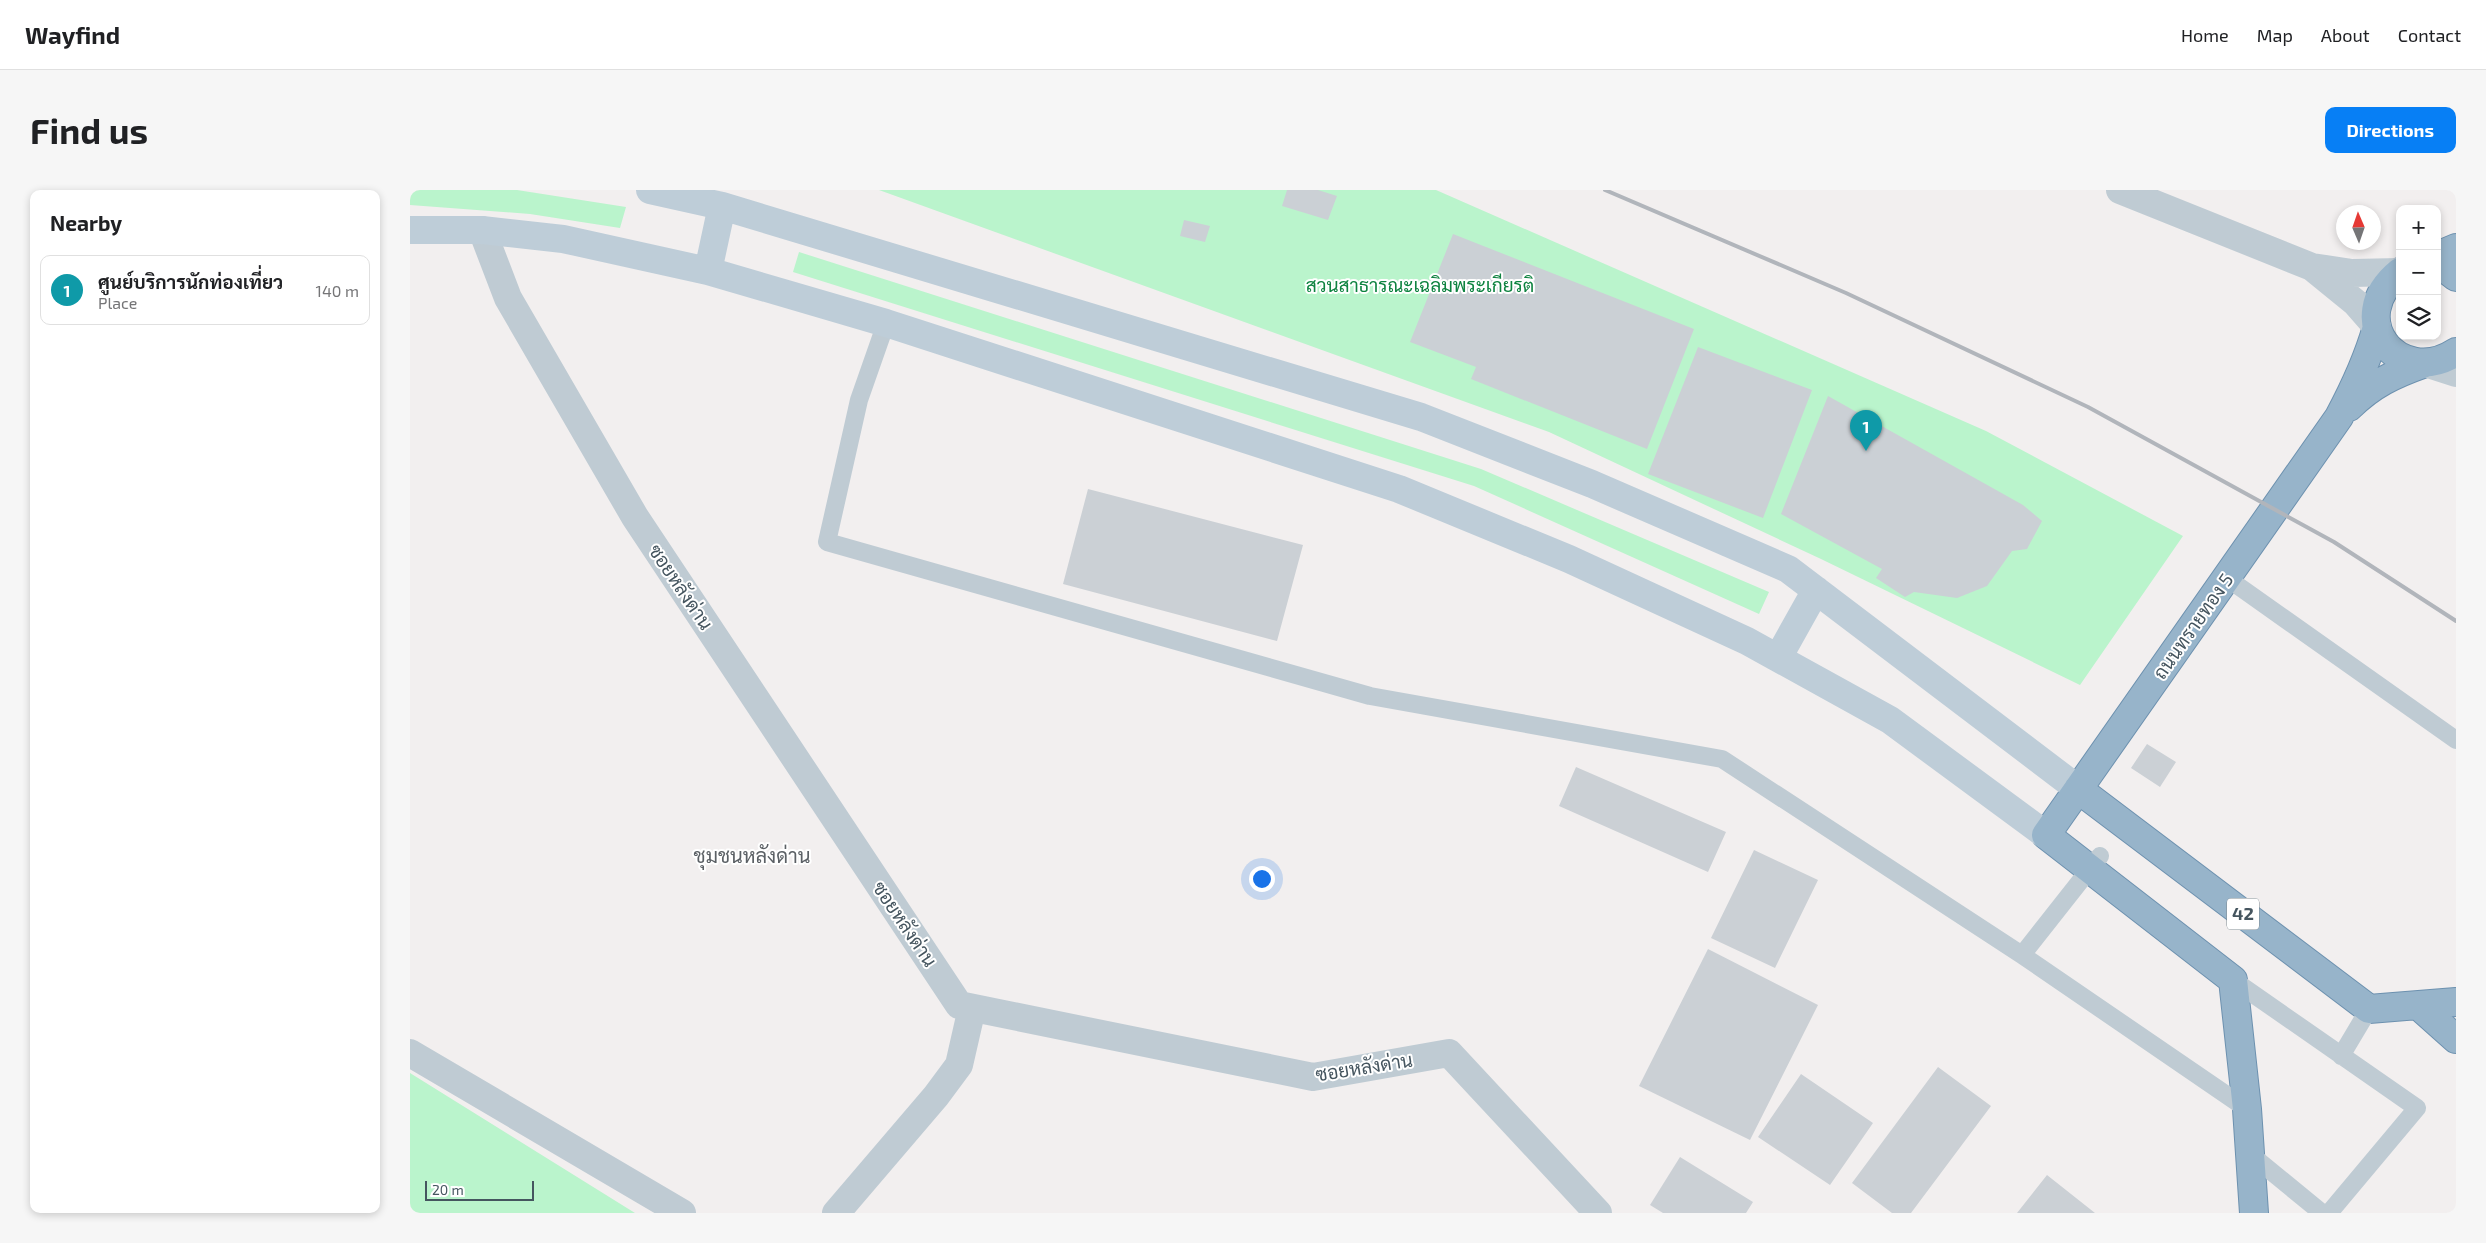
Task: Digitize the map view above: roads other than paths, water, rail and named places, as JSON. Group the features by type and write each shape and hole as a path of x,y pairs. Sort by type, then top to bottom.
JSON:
{"highway":[{"path":"2441,254 2456,248"},
{"path":"2441,269 2447,270 2456,277"},
{"path":"2396,275 2378,295 2375,310 2377,327 2383,342 2394,353 2409,360 2425,363"},
{"name":"ถนนทรายทอง 5","path":"2046,834 2339,417 2357,383 2377,327"},
{"name":"ถนนทรายทอง 5","path":"2339,417 2366,390 2393,375 2425,363 2441,360 2456,352"},
{"name":"42","path":"2078,789 2369,1009"},
{"path":"2046,834 2095,862 2233,980 2247,1109 2254,1213"},
{"path":"2369,1009 2456,1002"},
{"path":"2419,1006 2456,1014"},
{"path":"2419,1006 2456,1039"}],"main road":[{"path":"650,190 722,206 1421,417 1592,484 1788,568 2078,789"},
{"path":"708,271 722,206"},
{"path":"410,230 482,230 563,239 708,271 886,323 1399,489 1569,559 1747,640 1890,720 2046,834"},
{"path":"1778,658 1816,590"}],"street":[{"path":"2120,190 2312,267 2352,273 2396,272"},
{"name":"ซอยหลังด่าน","path":"482,230 508,298 635,516 959,1005 1313,1077 1449,1053 1598,1213"},
{"path":"2312,267 2356,303 2377,327"},
{"path":"2425,363 2456,373"},
{"path":"836,1213 936,1096 959,1065 972,1008"},
{"path":"410,1053 682,1213"}],"lane":[{"path":"886,323 859,400 827,542 1370,696 1722,759 2022,955 2247,1109"},
{"path":"2227,578 2456,740"},
{"path":"2022,955 2095,862"},
{"path":"2233,980 2417,1108 2329,1213"},
{"path":"2341,1056 2369,1009"},
{"path":"2250,1154 2322,1213"}],"railway":[{"path":"1605,190 1846,293 2088,407 2334,542 2456,621"}],"place":[{"name":"ศูนย์บริการนักท่องเที่ยว","path":"1866,451"}],"district":[{"name":"ชุมชนหลังด่าน","path":"752,856"}],"park label":[{"name":"สวนสาธารณะเฉลิมพระเกียรติ","path":"1420,285"}]}
